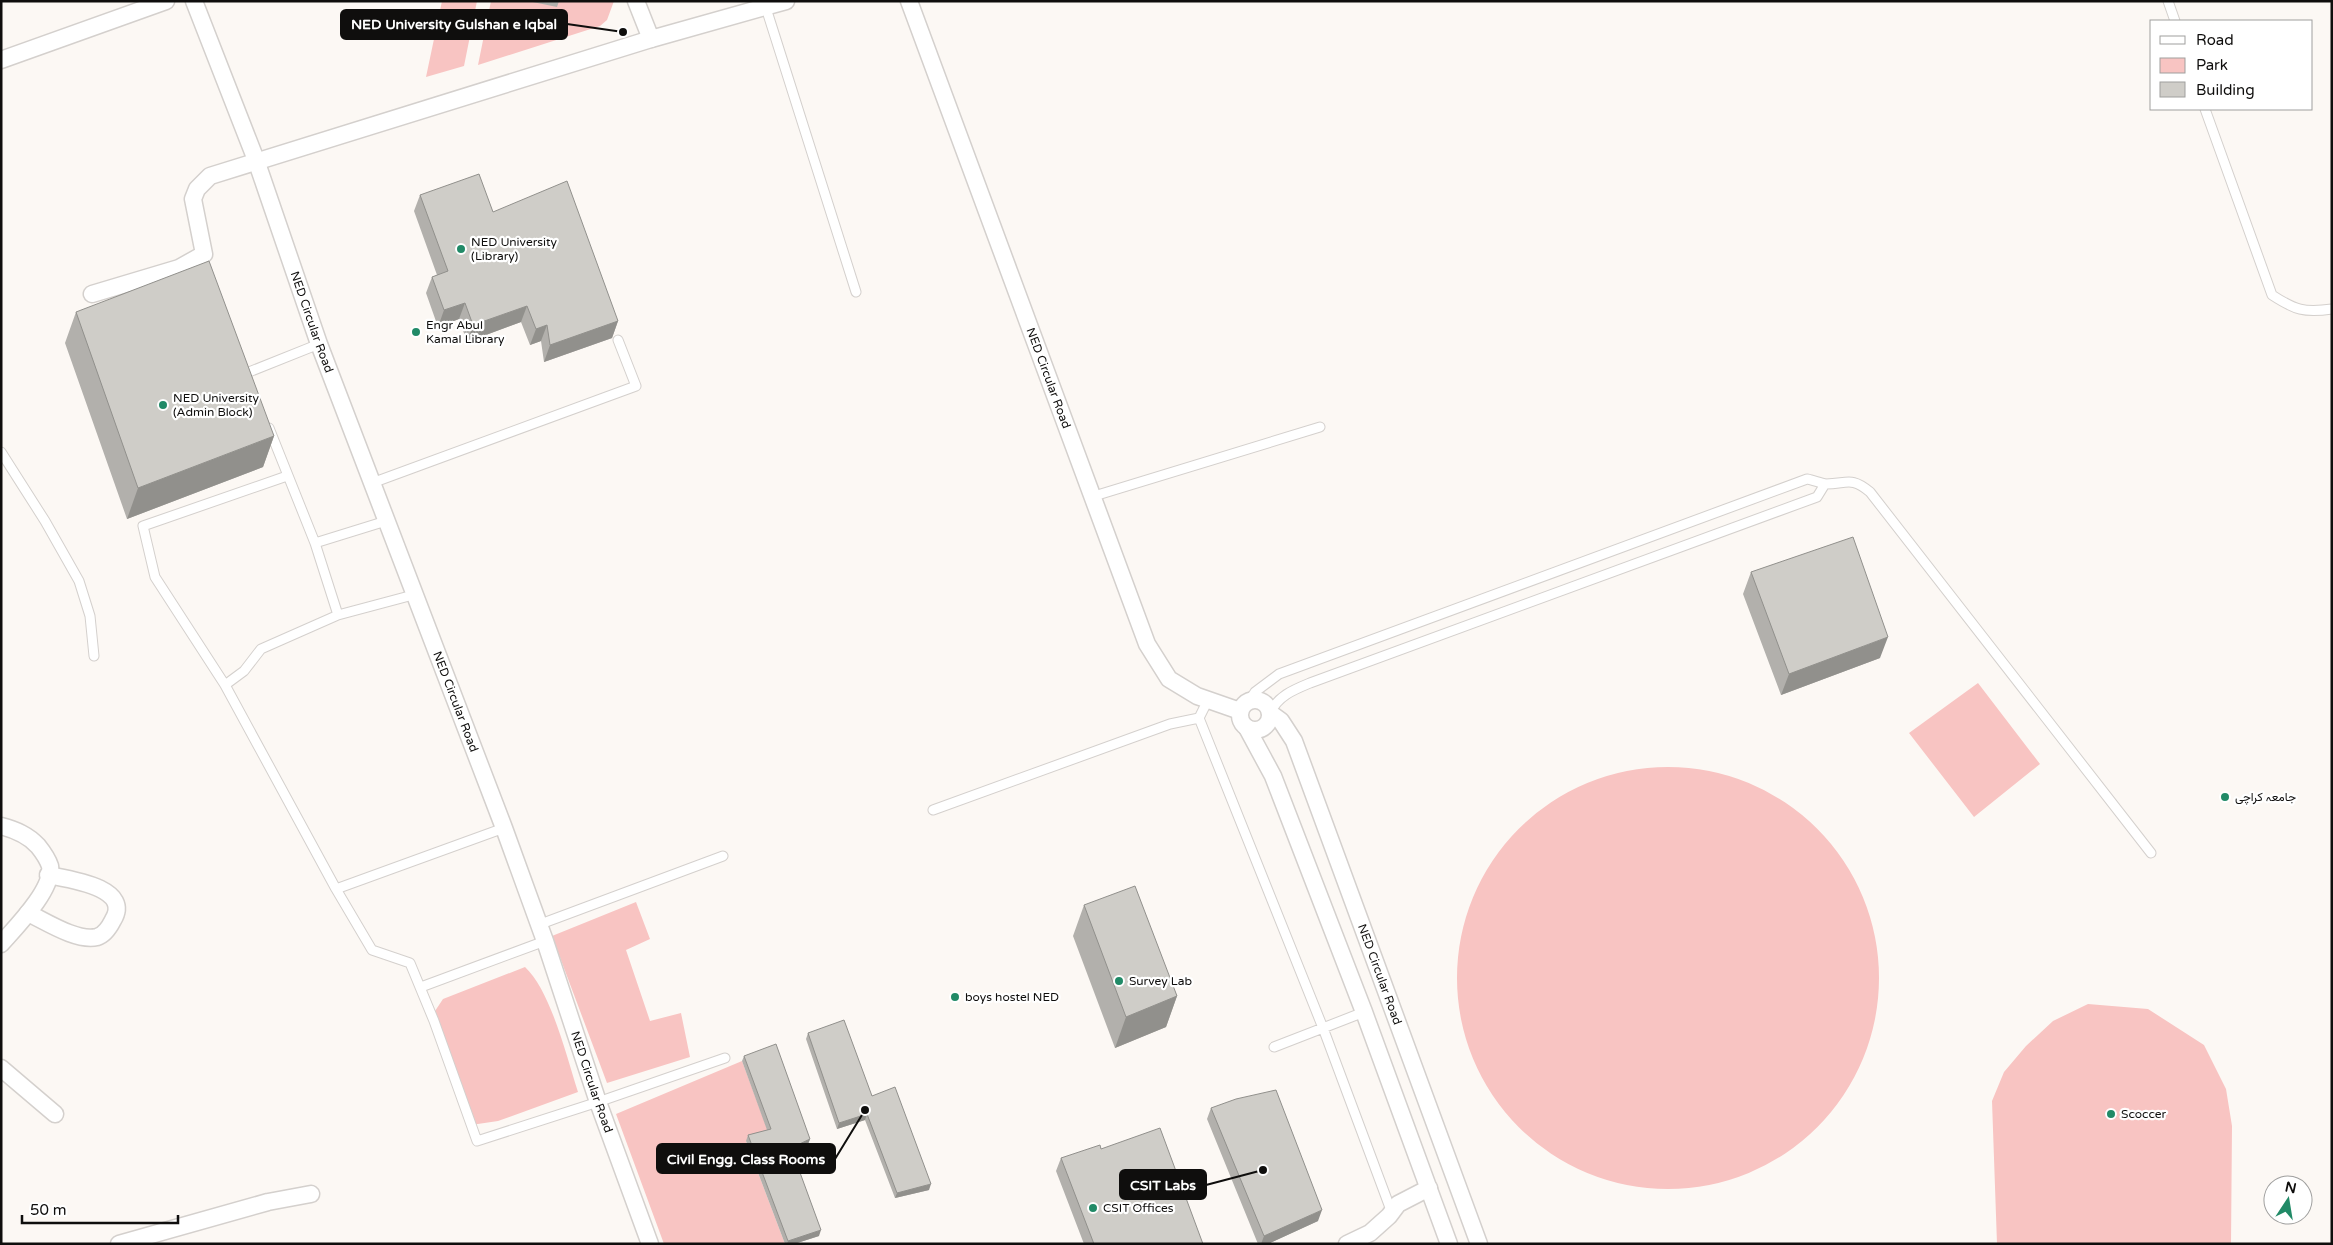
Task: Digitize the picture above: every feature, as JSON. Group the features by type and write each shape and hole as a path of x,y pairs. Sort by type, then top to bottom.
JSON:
{"street":[{"path":"1,60 166,1"},
{"name":"NED Circular Road","path":"194,1 256,160 319,344 413,595 504,828 545,941 598,1102 650,1244"},
{"path":"636,1 651,39"},
{"path":"92,294 206,259 193,199 197,188 210,176 256,160 651,39 786,1"},
{"name":"NED Circular Road","path":"909,1 1146,644 1169,679 1208,700 1245,706"},
{"path":"1247,728 1260,729 1269,719 1270,713 1262,702 1245,706 1242,724 1247,728 1273,776 1364,1012 1449,1244"},
{"name":"NED Circular Road","path":"1270,713 1281,721 1294,740 1479,1244"},
{"path":"1,826 16,830 31,838 42,851 50,867 37,903 1,944"},
{"path":"28,913 68,933 97,937 105,932 115,918 116,909 113,898 108,893 81,882 48,875"},
{"path":"1,1068 54,1114"},
{"path":"1347,1244 1370,1233 1392,1213 1398,1204 1429,1188"},
{"path":"119,1244 268,1202 311,1194"}],"lane":[{"path":"2168,1 2175,20"},
{"path":"766,8 856,292"},
{"path":"2205,110 2272,295 2293,309 2317,311 2332,308"},
{"path":"372,483 636,386 618,340"},
{"path":"245,363 250,376 319,344"},
{"path":"265,415 287,476 315,544 338,615"},
{"path":"1091,497 1320,427"},
{"path":"1,452 45,521 79,581 90,616 94,656"},
{"path":"287,476 143,526 155,577 225,685 336,889 372,950 410,963 421,987 477,1141 725,1058"},
{"path":"1245,706 1255,692 1267,681 1296,667 1807,479 1825,484 1848,481 1860,483 1870,492 2151,853"},
{"path":"1270,713 1274,705 1283,696 1310,683 1817,497 1825,484"},
{"path":"315,544 386,521"},
{"path":"225,685 244,671 261,648 338,615 413,595"},
{"path":"1208,700 1199,718 1323,1028 1392,1213"},
{"path":"933,810 1170,724 1199,718"},
{"path":"336,889 504,828"},
{"path":"538,925 723,856"},
{"path":"421,987 545,941"},
{"path":"1274,1047 1364,1012"}],"green space":[{"path":"442,1 477,1 464,66 426,77"},
{"path":"491,1 614,1 607,20 600,26 478,65"},
{"path":"1978,683 2040,764 1974,817 1909,733"},
{"path":"1668,767 1709,771 1749,783 1785,802 1817,829 1844,861 1863,897 1875,937 1879,978 1875,1019 1863,1059 1844,1095 1817,1127 1785,1154 1749,1173 1709,1185 1668,1189 1627,1185 1587,1173 1551,1154 1519,1127 1492,1095 1473,1059 1461,1019 1457,978 1461,937 1473,897 1492,861 1519,829 1551,802 1587,783 1627,771"},
{"path":"636,902 650,939 626,950 650,1021 681,1013 690,1057 607,1083 552,936"},
{"path":"525,967 543,992 550,1008 578,1092 498,1121 471,1125 431,1017 443,999"},
{"name":"Scoccer","path":"2088,1004 2148,1009 2204,1045 2226,1089 2232,1126 2231,1244 1997,1244 1992,1101 2004,1072 2026,1046 2053,1021"},
{"path":"742,1061 769,1134 746,1141 785,1244 664,1244 616,1114"}],"building":[{"path":"479,174 493,212 567,181 618,321 550,345 547,325 536,329 527,306 473,325 465,303 444,310 432,277 448,271 420,195"},
{"name":"NED University (Admin Block)","path":"209,261 274,436 138,488 76,312"},
{"path":"1853,537 1888,637 1789,674 1751,572"},
{"path":"1135,886 1177,996 1126,1017 1084,905"},
{"path":"844,1020 872,1096 895,1087 931,1184 897,1193 867,1114 839,1123 808,1033"},
{"path":"776,1044 810,1139 791,1148 821,1230 788,1241 748,1135 771,1129 744,1056"},
{"path":"1276,1090 1322,1210 1264,1236 1211,1108 1236,1099"},
{"path":"1160,1128 1203,1244 1094,1244 1061,1158 1100,1145 1101,1149"}],"place":[{"name":"NED University Gulshan e Iqbal","path":"623,32"},
{"name":"NED University (Library)","path":"461,249"},
{"name":"Engr Abul Kamal Library","path":"416,332"},
{"name":"NED University (Admin Block)","path":"163,405"},
{"name":"جامعہ کراچی","path":"2225,797"},
{"name":"Survey Lab","path":"1119,981"},
{"name":"boys hostel NED","path":"955,997"},
{"name":"Civil Engg. Class Rooms","path":"865,1110"},
{"name":"Scoccer","path":"2111,1114"},
{"name":"CSIT Labs","path":"1263,1170"},
{"name":"CSIT Offices","path":"1093,1208"}]}
